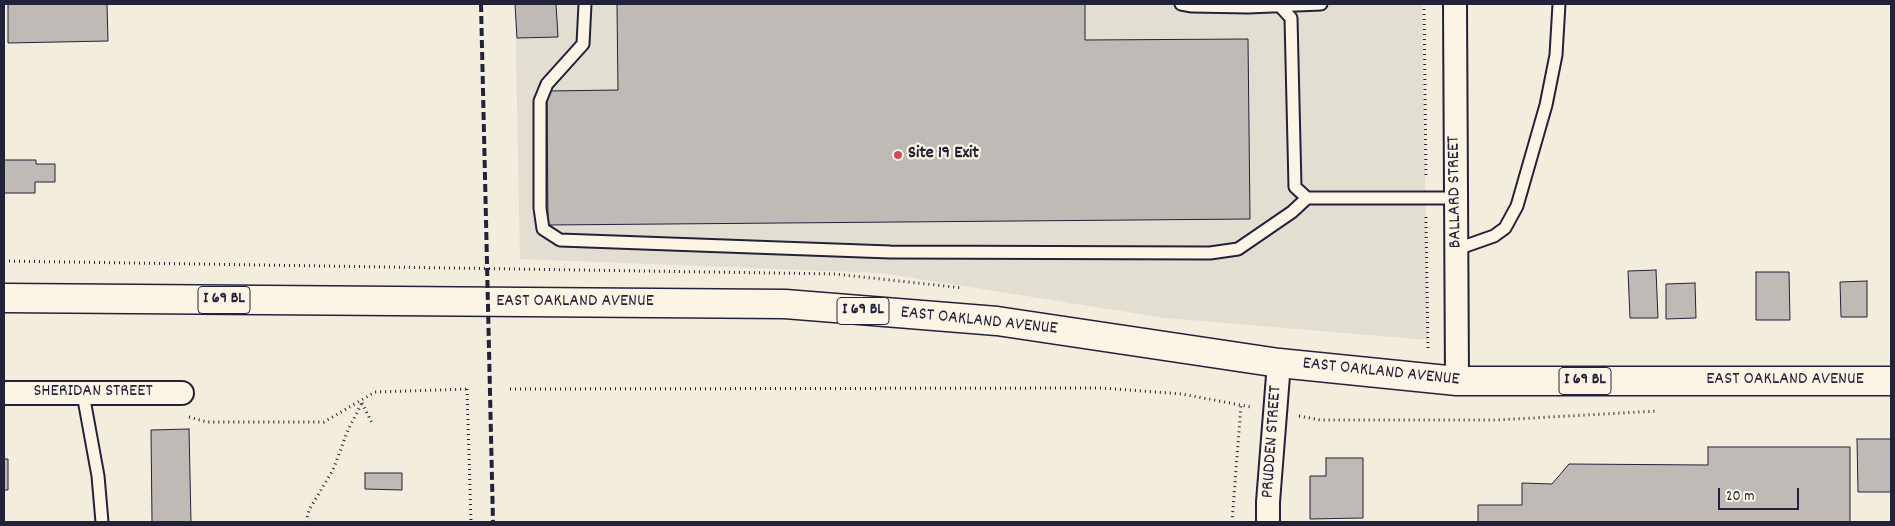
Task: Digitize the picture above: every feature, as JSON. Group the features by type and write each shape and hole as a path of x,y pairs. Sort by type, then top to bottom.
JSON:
{"main road":[{"name":"EAST OAKLAND AVENUE","path":"4,298 785,304 997,321 1279,363 1457,381 1891,381"}],"street":[{"name":"BALLARD STREET","path":"1455,4 1457,381"},
{"name":"PRUDDEN STREET","path":"1268,522 1279,363"},
{"name":"SHERIDAN STREET","path":"4,393 182,393"}],"lane":[{"path":"585,4 583,44 547,84 540,101 540,208 543,229 560,240 890,252 1210,253 1238,249 1292,212 1307,198"},
{"path":"1181,4 1192,6 1321,4"},
{"path":"1457,249 1494,236 1505,228 1516,206 1546,106 1556,55 1559,4"},
{"path":"1279,5 1291,18 1295,187 1307,198 1456,198"},
{"path":"83,394 98,476 102,522"}],"path":[{"path":"510,389 1102,388 1182,394 1320,420 1497,420 1660,411"},
{"path":"186,416 207,422 324,422 361,402 375,392 468,389 471,522"},
{"path":"361,402 373,424"},
{"path":"306,522 309,510 333,470 361,402"},
{"path":"1232,522 1241,405"}],"shaded area":[{"path":"515,4 1422,4 1428,340 1165,318 881,273 520,259"}],"building":[{"path":"8,4 107,4 108,41 8,43"},
{"path":"515,4 556,4 558,37 517,38"},
{"name":"Site 19 Exit","path":"617,4 1085,4 1085,40 1248,39 1250,219 548,225 547,91 618,90"},
{"path":"4,160 36,160 36,164 55,164 55,182 35,182 35,193 4,193"},
{"path":"1656,270 1658,318 1630,318 1628,271"},
{"path":"1756,272 1789,272 1790,320 1756,320"},
{"path":"1867,281 1867,317 1841,317 1840,282"},
{"path":"1695,283 1696,318 1666,319 1666,284"},
{"path":"189,429 191,522 152,522 151,430"},
{"path":"1857,439 1891,439 1891,492 1858,492"},
{"path":"1708,447 1850,447 1850,522 1478,522 1478,505 1522,505 1522,483 1552,484 1569,464 1708,465"},
{"path":"1326,458 1363,458 1363,518 1310,519 1310,476 1326,476"},
{"path":"4,459 8,459 8,490 4,490"},
{"path":"365,473 402,473 402,490 365,489"}],"railway":[{"path":"481,4 493,522"}],"place":[{"name":"Site 19 Exit","path":"898,155"}]}
